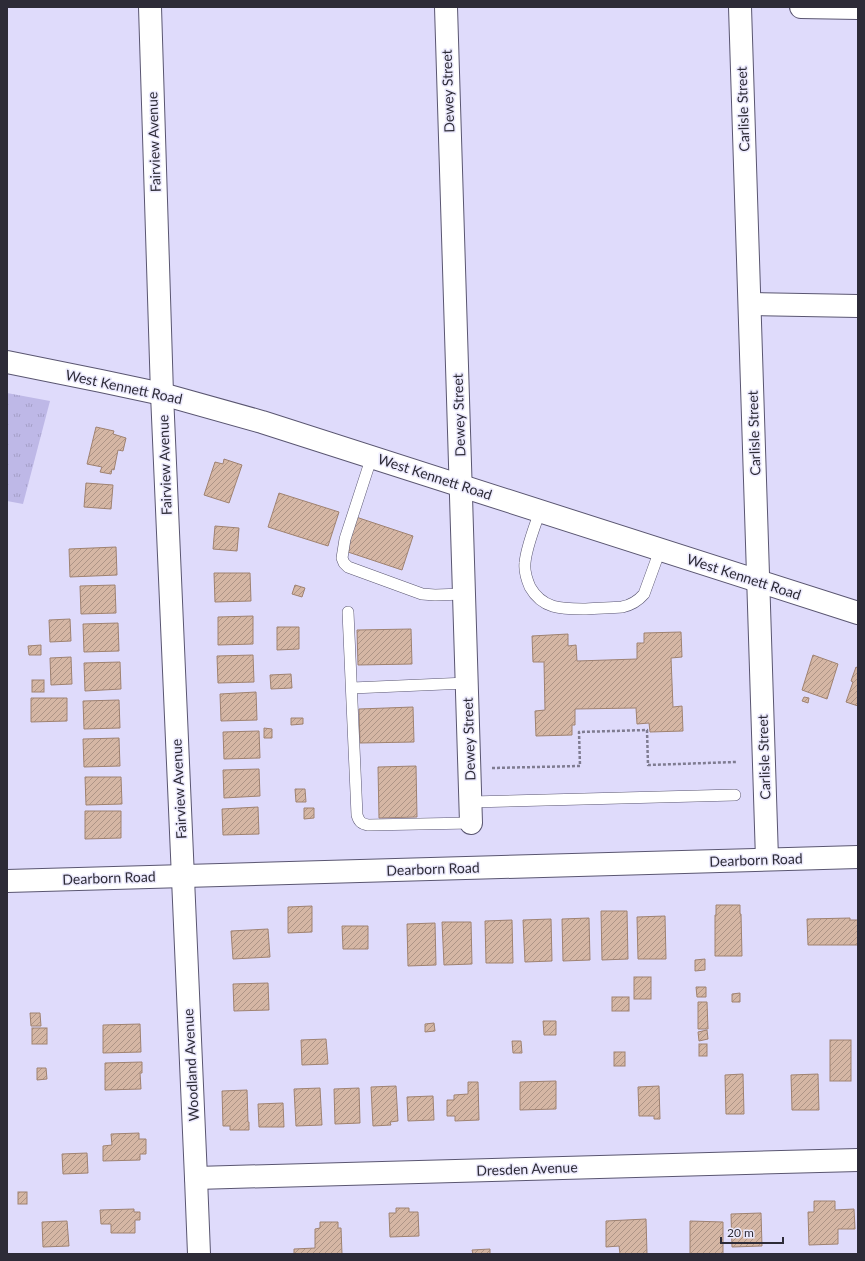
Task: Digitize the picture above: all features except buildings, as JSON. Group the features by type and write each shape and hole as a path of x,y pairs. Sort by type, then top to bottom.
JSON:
{"street":[{"name":"Fairview Avenue","path":"150,7 162,394 183,876"},
{"name":"Dewey Street","path":"446,7 472,823"},
{"name":"Carlisle Street","path":"740,7 768,860"},
{"path":"802,7 858,8"},
{"path":"750,304 858,306"},
{"name":"West Kennett Road","path":"7,362 162,394 262,422 858,613"},
{"name":"Dearborn Road","path":"7,881 858,857"},
{"name":"Woodland Avenue","path":"183,876 196,1178 202,1251"},
{"name":"Dresden Avenue","path":"196,1178 858,1160"}],"lane":[{"path":"372,456 345,540 342,558 344,563 348,566 422,594 464,594"},
{"path":"540,511 526,555 525,572 528,583 533,592 546,604 553,607 564,609 629,606 639,600 644,594 660,550"},
{"path":"348,612 357,815 359,820 363,824 368,825 472,823"},
{"path":"352,688 467,683"},
{"path":"471,802 735,795"}],"path":[{"path":"492,768 580,766 579,732 647,730 648,765 736,762"}],"green space":[{"path":"7,393 50,401 23,504 7,501"}]}
